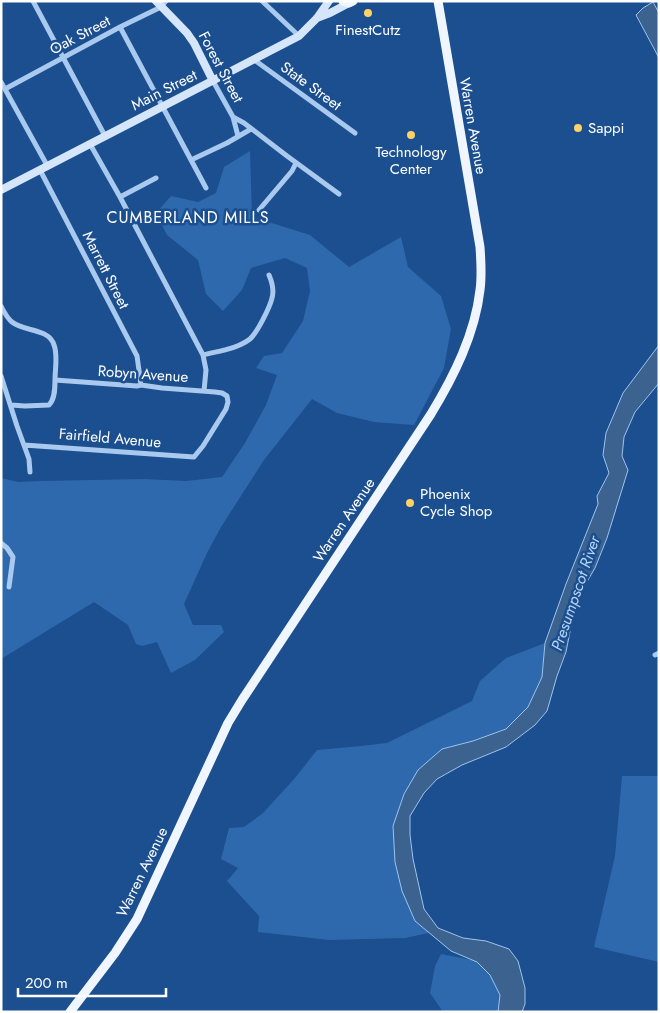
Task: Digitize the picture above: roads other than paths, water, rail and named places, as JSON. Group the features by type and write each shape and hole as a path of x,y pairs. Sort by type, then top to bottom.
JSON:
{"main road":[{"name":"Main Street","path":"1,190 299,36 317,18 329,1"},
{"name":"Warren Avenue","path":"70,1012 114,953 136,919 228,723 431,414 458,366 470,335 480,291 480,247 438,1"},
{"path":"317,18 330,13 348,2"},
{"name":"Forest Street","path":"161,3 194,42 212,80"}],"street":[{"path":"33,1 105,136"},
{"path":"262,1 299,36"},
{"name":"Oak Street","path":"5,88 64,58 161,3"},
{"path":"120,27 206,188"},
{"name":"State Street","path":"253,59 355,133"},
{"name":"Forest Street","path":"212,80 233,117 244,123 339,194"},
{"path":"1,82 48,167"},
{"path":"233,117 238,136"},
{"path":"192,160 251,129"},
{"path":"90,144 203,355 206,370 204,391"},
{"path":"259,210 292,171 296,163"},
{"name":"Marrett Street","path":"40,170 137,356 141,385"},
{"path":"120,197 156,178"},
{"path":"203,355 235,347 251,338 262,323 273,297 269,275"},
{"path":"1,306 12,322 49,337 55,346 55,380 52,402 49,405 11,405"},
{"path":"1,376 29,459 30,472"},
{"name":"Robyn Avenue","path":"55,380 141,385 222,393 227,396 226,409 194,457"},
{"name":"Fairfield Avenue","path":"24,445 194,457"},
{"path":"1,543 13,557 9,586"}],"water":[{"path":"653,2 659,13 659,58 636,15"},
{"name":"Presumpscot River","path":"659,345 659,383 635,412 624,437 622,456 628,470 607,538 574,611 566,652 547,711 535,725 506,747 462,765 437,779 424,793 410,816 413,859 424,909 438,928 463,938 486,941 509,949 518,961 525,988 525,1004 522,1012 498,1012 500,995 490,975 477,962 451,951 415,921 402,891 395,862 393,826 404,794 418,770 442,749 473,741 506,729 528,707 542,677 545,643 598,504 597,496 609,473 603,455 606,433 623,393"}],"place":[{"name":"FinestCutz","path":"368,13"},
{"name":"Sappi","path":"578,128"},
{"name":"Technology Center","path":"411,135"},
{"name":"Phoenix Cycle Shop","path":"410,503"}],"district":[{"name":"CUMBERLAND MILLS","path":"188,217"}]}
